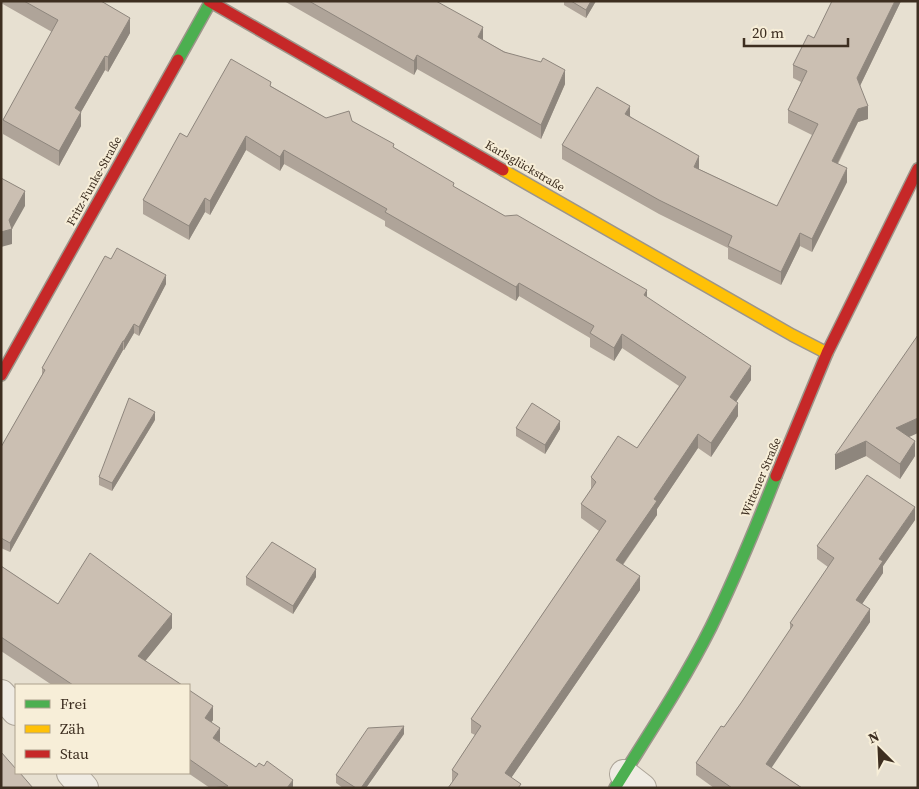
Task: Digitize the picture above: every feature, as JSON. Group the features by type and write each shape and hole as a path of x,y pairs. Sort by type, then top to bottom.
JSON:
{"street":[{"name":"Karlsglückstraße","path":"210,2 792,335 827,353"},
{"name":"Fritz-Funke-Straße","path":"1,375 210,2"},
{"name":"Wittener Straße","path":"627,783 710,628 741,562 827,353 918,169"},
{"path":"1,694 15,710"},
{"path":"72,774 84,788"}],"building":[{"path":"24,1 101,1 130,18 108,57 105,56 75,108 81,112 59,151 3,120 58,20"},
{"path":"309,1 436,1 483,27 478,37 504,52 541,62 543,58 565,70 541,125 417,55 414,61"},
{"path":"571,1 591,1 586,10"},
{"path":"832,1 895,1 857,78 868,106 858,109 832,161 847,168 812,239 800,233 781,272 728,246 732,236 659,200 562,145 597,87 630,106 625,114 699,156 694,167 777,206 818,124 788,110 807,71 793,65 808,35 814,38"},
{"path":"231,59 271,82 270,86 326,118 349,111 352,121 394,144 393,147 454,183 453,186 505,216 517,215 647,290 644,295 751,366 730,397 738,403 711,443 698,434 654,499 657,501 616,560 640,576 505,773 521,784 518,788 448,788 458,774 452,770 481,726 471,719 606,521 581,504 596,482 591,477 618,436 637,448 686,377 622,334 614,348 590,333 594,326 519,283 516,287 385,212 387,209 284,150 280,157 246,136 210,201 205,198 189,226 143,200 180,133 187,137"},
{"path":"1,178 25,191 9,220 12,229 1,232"},
{"path":"117,248 166,275 139,327 134,324 123,341 10,543 1,538 1,447 45,370 42,368 105,256 111,259"},
{"path":"918,335 918,418 896,428 915,441 900,464 866,441 835,455"},
{"path":"129,398 155,412 112,483 99,477"},
{"path":"532,403 560,421 545,445 516,428"},
{"path":"867,475 915,507 879,559 883,561 856,600 870,609 766,764 802,788 732,788 696,763 721,726 724,727 741,703 793,625 790,623 834,558 817,546"},
{"path":"272,542 316,569 293,606 246,577"},
{"path":"90,553 172,614 138,656 180,684 72,684 1,637 1,566 58,604"},
{"path":"190,691 213,706 205,718 220,728 213,738 256,767 259,763 264,766 267,761 293,780 287,788 212,788 228,786 190,760"},
{"path":"404,726 361,788 356,788 336,775 368,728"},
{"path":"1,752 15,768 15,774 21,774 33,788 1,788"}],"traffic: fast":[{"path":"178,60 211,1"},
{"path":"615,788 677,689 711,627 745,552 776,476"}],"traffic: slow":[{"path":"503,170 792,335 827,353"}],"traffic: jam":[{"path":"209,1 503,170"},
{"path":"1,375 178,60"},
{"path":"776,476 827,353 918,169"}]}
